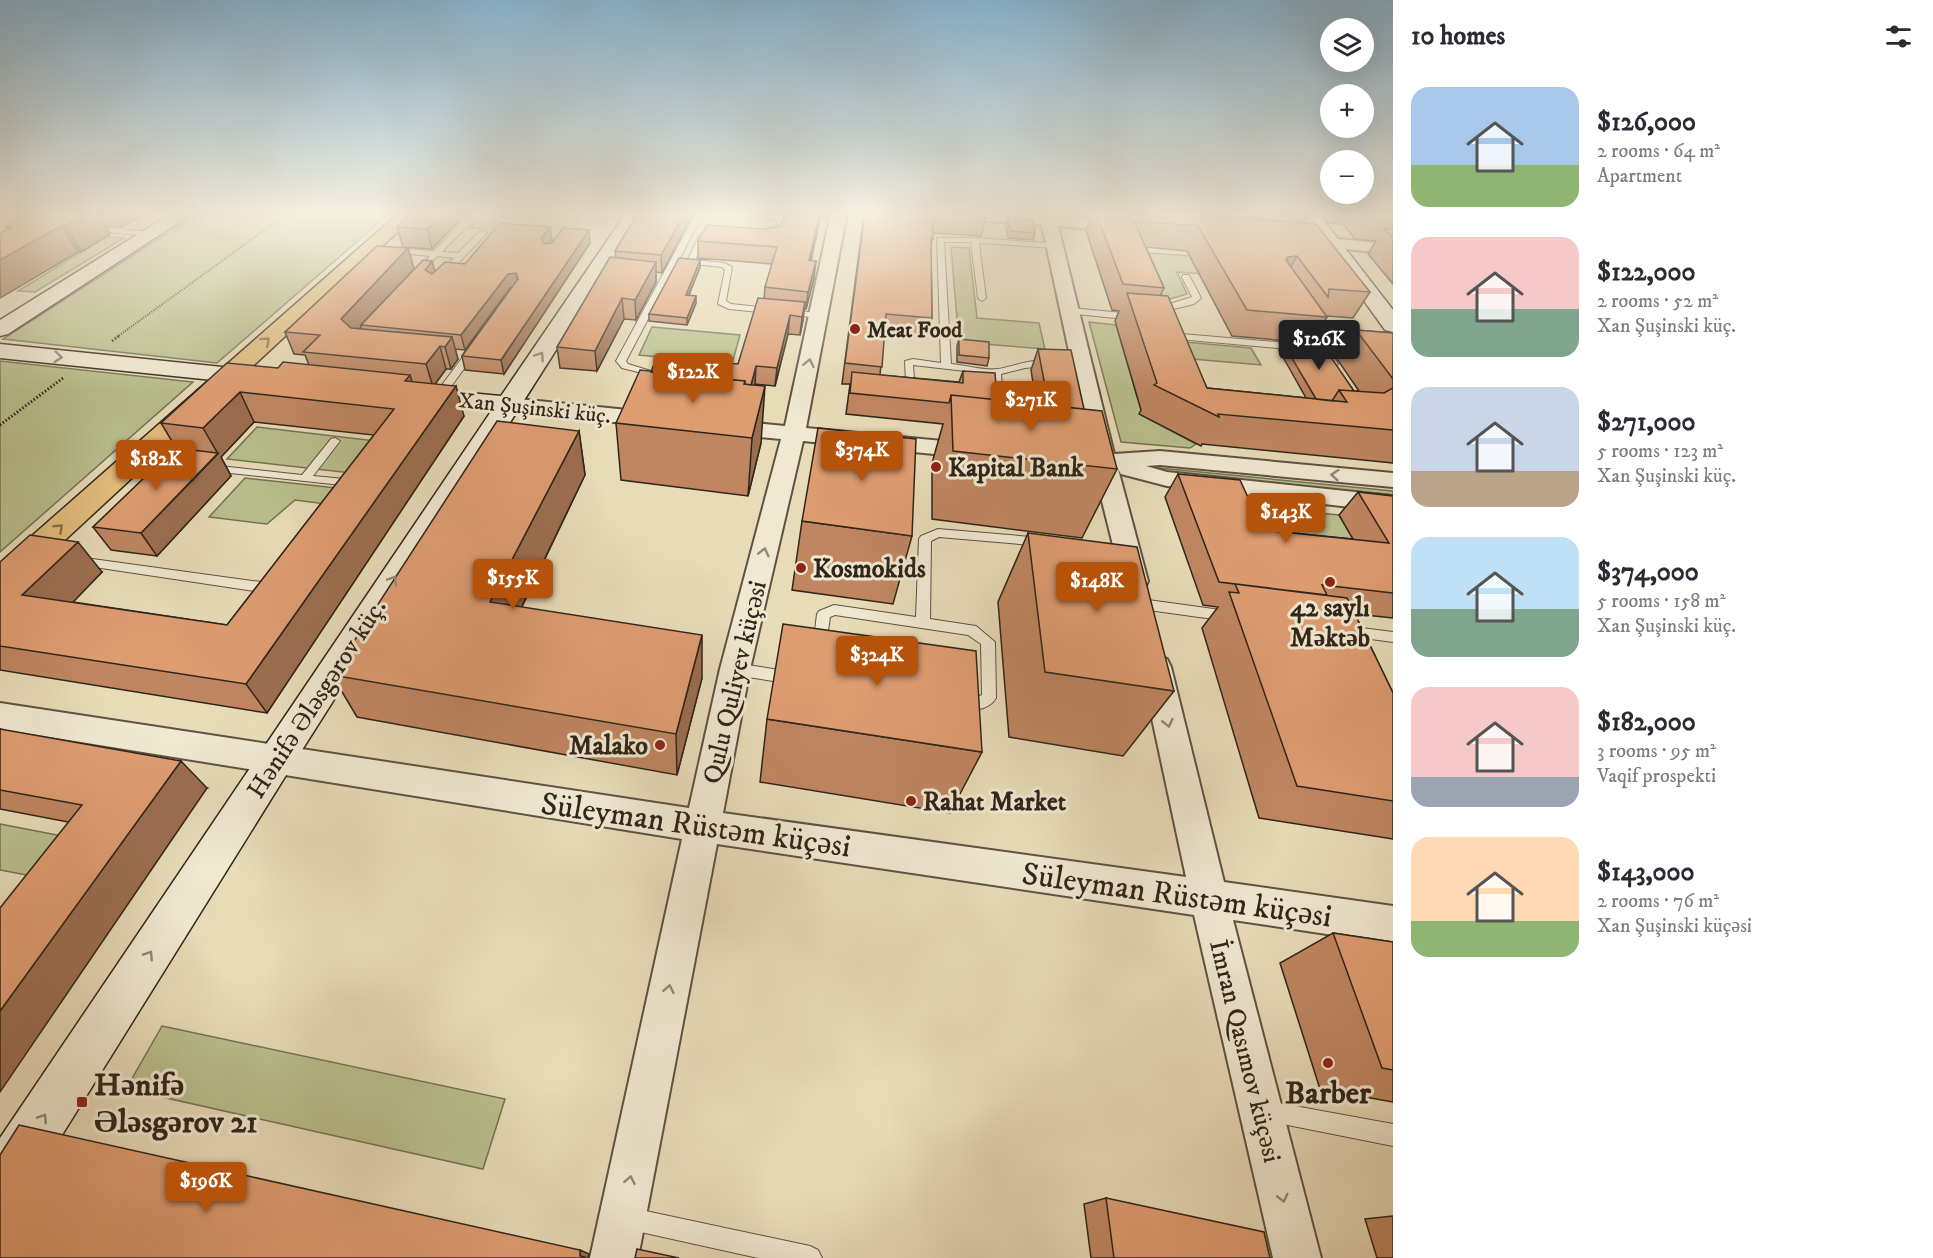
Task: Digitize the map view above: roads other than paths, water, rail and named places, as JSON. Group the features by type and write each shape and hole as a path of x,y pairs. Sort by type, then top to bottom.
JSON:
{"main road":[{"path":"0,582 37,555 134,459 347,272"}],"street":[{"path":"0,329 90,272"},
{"name":"Hənifə Ələsgərov küç.","path":"0,1185 507,404 602,272"},
{"name":"Qulu Quliyev küçəsi","path":"615,1258 735,669 794,434 827,272"},
{"name":"İmran Qasımov küçəsi","path":"1061,272 1070,311 1071,366 1104,462 1120,548 1141,604 1209,898 1297,1258"},
{"path":"1353,272 1393,325"},
{"path":"0,351 287,381"},
{"name":"Xan Şuşinski küç.","path":"392,392 507,404 639,407 680,422"},
{"path":"703,425 996,453"},
{"path":"1068,459 1104,462 1161,458 1393,480"},
{"path":"1104,462 1167,479 1393,504"},
{"name":"Süleyman Rüstəm küçəsi","path":"0,716 702,826 1393,925"}],"lane":[{"path":"410,282 420,272"},
{"path":"435,282 445,272"},
{"path":"639,407 649,377 646,371 625,366 621,361 669,272"},
{"path":"728,272 721,302 729,306 818,316"},
{"path":"942,272 946,364"},
{"path":"979,272 982,298"},
{"path":"654,277 665,278"},
{"path":"1175,346 1163,320 1162,312 1166,308 1191,302 1197,298 1186,278"},
{"path":"1070,311 1140,318"},
{"path":"1297,312 1341,376"},
{"path":"1152,319 1163,320"},
{"path":"438,397 482,336"},
{"path":"1170,336 1322,349"},
{"path":"458,354 469,355"},
{"path":"996,372 997,387 990,389 915,383 909,380 908,363 946,364 996,372 1040,363 1071,366"},
{"path":"305,478 335,441"},
{"path":"134,459 358,484"},
{"path":"923,623 924,539 938,533 1056,543"},
{"path":"66,559 278,589"},
{"path":"1141,604 1244,618"},
{"path":"819,659 824,614 834,610 971,630 988,642 989,698 975,705 952,702"},
{"path":"1336,629 1393,637"},
{"path":"735,669 804,680"},
{"path":"1262,1110 1393,1134"},
{"path":"623,1217 810,1258"}],"place":[{"name":"Meat Food","path":"855,329"},
{"name":"Kapital Bank","path":"936,467"},
{"name":"Kosmokids","path":"801,568"},
{"name":"42 saylı Məktəb","path":"1330,582"},
{"name":"Malako","path":"660,745"},
{"name":"Rahat Market","path":"911,801"},
{"name":"Barber","path":"1328,1063"},
{"name":"Hənifə Ələsgərov 21","path":"82,1102"}]}
